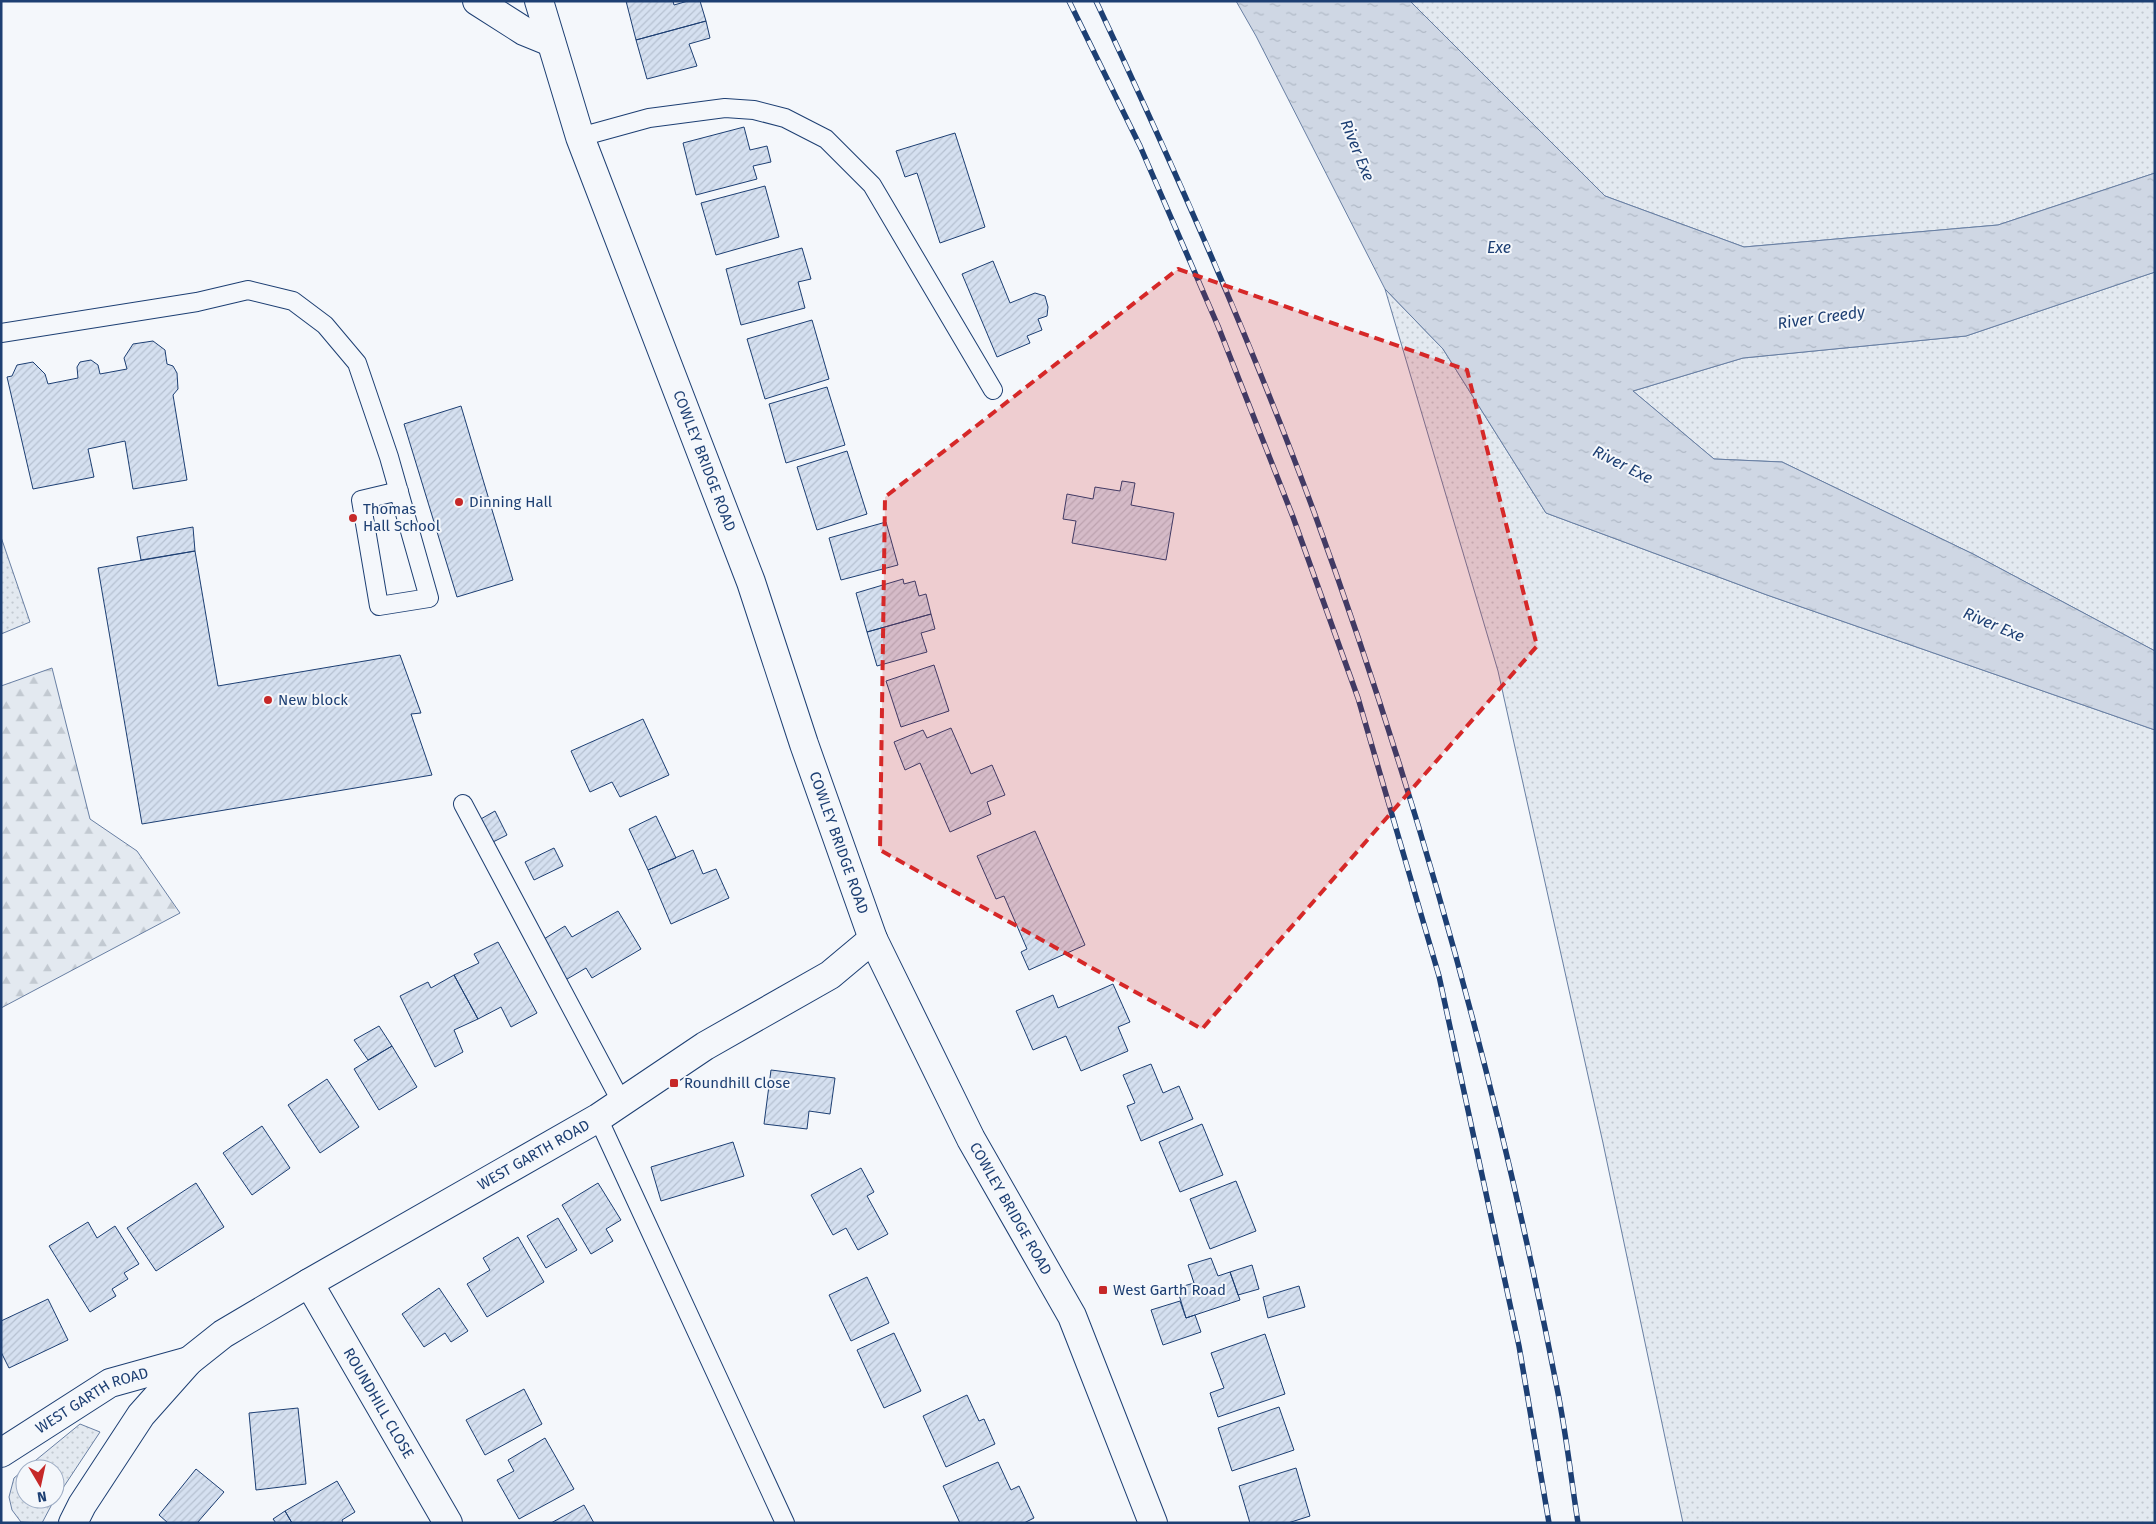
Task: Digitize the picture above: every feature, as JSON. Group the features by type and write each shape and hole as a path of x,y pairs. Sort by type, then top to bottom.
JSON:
{"main road":[{"path":"477,1 524,31 551,42"},
{"name":"COWLEY BRIDGE ROAD","path":"539,1 580,138 751,582 804,744 873,939 971,1139 1072,1316 1153,1523"},
{"name":"WEST GARTH ROAD","path":"73,1523 82,1505 141,1415 189,1360 223,1334 308,1282 598,1118 705,1046 830,975 873,939"},
{"name":"ROUNDHILL CLOSE","path":"308,1282 448,1523"},
{"name":"WEST GARTH ROAD","path":"1,1453 110,1383 189,1360"}],"lane":[{"path":"580,138 649,118 725,108 754,110 785,118 826,139 872,185 993,390"},
{"path":"1,333 197,302 248,290 293,301 325,325 357,363 399,491 430,598 379,606 361,500 399,491"},
{"path":"463,804 622,1103"},
{"path":"598,1118 785,1523"}],"highlighted area":[{"path":"1178,269 1467,370 1537,646 1202,1029 880,850 885,497"}],"green space":[{"path":"1410,1 2155,1 2155,173 1998,225 1744,247 1605,196"},
{"path":"2155,272 2155,651 1973,554 1782,462 1714,459 1633,391 1743,358 1966,336"},
{"path":"1385,289 1443,349 1546,513 1767,595 2155,730 2155,1523 1683,1523 1603,1143 1498,671"},
{"path":"1,537 30,622 1,634"},
{"path":"52,668 90,819 137,851 180,913 1,1008 1,686"},
{"path":"80,1424 100,1432 65,1485 65,1459 37,1459"},
{"path":"15,1477 15,1509 49,1509 42,1523 21,1522 12,1510 9,1497"}],"water":[{"name":"Exe","path":"1236,1 1410,1 1605,196 1744,247 1998,225 2155,173 2155,272 1966,336 1743,358 1633,391 1714,459 1782,462 1973,554 2155,651 2155,730 1767,595 1546,513 1443,349 1385,289 1256,36"}],"building":[{"path":"626,1 673,1 674,5 688,1 700,1 706,21 636,40"},
{"path":"706,21 710,38 689,44 697,66 647,79 636,40"},
{"path":"744,127 750,150 767,146 771,162 753,166 757,179 696,195 683,143"},
{"path":"955,133 985,227 940,243 917,173 905,177 896,151"},
{"path":"765,186 779,237 716,255 701,203"},
{"path":"802,248 811,279 798,282 805,308 741,325 726,269"},
{"path":"993,261 1010,303 1035,293 1045,296 1048,307 1047,316 1038,319 1042,330 1027,336 1030,343 997,357 962,274"},
{"path":"812,320 829,379 765,399 747,339"},
{"path":"153,341 165,350 167,364 173,366 177,373 178,389 173,395 187,480 133,489 125,441 88,449 94,477 33,489 7,377 12,376 17,365 33,362 45,374 48,384 78,378 77,367 80,362 91,360 98,365 100,374 127,369 124,358 133,344"},
{"path":"827,387 845,445 786,463 769,404"},
{"name":"Dinning Hall","path":"461,406 513,580 457,597 404,424"},
{"path":"847,451 867,514 817,530 797,467"},
{"path":"1122,481 1135,483 1131,505 1174,513 1166,560 1072,543 1076,521 1063,519 1067,494 1093,499 1095,487 1120,491"},
{"path":"886,522 898,565 841,580 829,538"},
{"path":"193,527 195,551 141,560 137,537"},
{"name":"New block","path":"195,551 218,686 400,655 421,713 411,714 432,775 142,824 98,568"},
{"path":"903,579 904,584 915,581 919,596 926,594 931,614 867,632 856,593"},
{"path":"931,614 935,629 921,633 927,652 877,666 867,632"},
{"path":"934,665 949,711 901,727 886,681"},
{"path":"643,719 669,775 620,797 612,782 590,792 571,751"},
{"path":"951,728 971,774 992,765 1005,795 987,802 991,814 950,832 920,763 905,770 894,742 923,730 927,738"},
{"path":"495,811 507,835 491,843 479,820"},
{"path":"656,816 676,858 648,870 629,829"},
{"path":"1035,831 1085,945 1029,970 1021,952 1027,949 1004,896 996,899 977,856"},
{"path":"554,848 563,866 534,880 525,862"},
{"path":"693,850 703,874 716,869 729,898 671,924 648,870"},
{"path":"618,911 641,949 592,978 586,968 562,982 539,942 565,926 572,937"},
{"path":"498,942 537,1013 511,1027 501,1007 478,1019 454,975 479,963 474,954"},
{"path":"454,975 478,1019 454,1030 463,1052 435,1067 400,996 428,982 431,988"},
{"path":"1113,984 1130,1022 1118,1027 1128,1051 1081,1071 1066,1036 1033,1050 1016,1011 1053,995 1058,1008"},
{"path":"379,1026 392,1046 368,1060 354,1040"},
{"path":"392,1046 417,1087 379,1110 354,1069"},
{"path":"1151,1064 1163,1093 1179,1086 1193,1119 1141,1141 1127,1106 1135,1103 1123,1075"},
{"path":"771,1070 835,1078 830,1114 809,1111 807,1129 764,1124"},
{"path":"327,1079 359,1127 320,1153 288,1105"},
{"path":"1202,1124 1223,1175 1180,1192 1159,1142"},
{"path":"262,1126 290,1168 252,1195 223,1153"},
{"path":"733,1142 744,1176 661,1201 651,1167"},
{"path":"861,1168 874,1192 867,1196 888,1234 858,1250 846,1228 833,1235 811,1195"},
{"path":"1236,1181 1256,1231 1210,1249 1190,1199"},
{"path":"196,1183 224,1227 156,1271 127,1228"},
{"path":"598,1183 621,1220 606,1229 613,1241 591,1254 562,1205"},
{"path":"558,1218 577,1250 546,1268 527,1236"},
{"path":"88,1222 97,1238 115,1226 139,1264 124,1273 128,1279 112,1289 116,1296 90,1312 49,1246"},
{"path":"518,1237 544,1282 487,1317 467,1284 490,1270 483,1258"},
{"path":"1211,1258 1218,1276 1230,1272 1240,1300 1186,1318 1177,1288 1194,1283 1188,1265"},
{"path":"1252,1265 1259,1289 1238,1295 1230,1272"},
{"path":"867,1277 889,1323 851,1341 829,1295"},
{"path":"1299,1286 1305,1307 1268,1318 1263,1297"},
{"path":"439,1288 468,1331 451,1342 445,1333 424,1347 402,1314"},
{"path":"48,1299 68,1340 9,1368 1,1352 1,1321"},
{"path":"1180,1301 1186,1318 1195,1315 1201,1332 1163,1345 1151,1310"},
{"path":"894,1333 921,1391 884,1408 857,1350"},
{"path":"1265,1334 1285,1394 1218,1417 1210,1393 1224,1388 1211,1353"},
{"path":"524,1389 542,1424 485,1455 466,1420"},
{"path":"967,1395 979,1421 984,1419 995,1444 946,1467 923,1416"},
{"path":"1279,1407 1294,1450 1232,1471 1218,1428"},
{"path":"298,1408 306,1484 256,1490 249,1413"},
{"path":"545,1438 574,1489 519,1519 497,1480 514,1471 508,1460"},
{"path":"998,1462 1011,1490 1019,1486 1034,1518 1024,1523 960,1523 943,1486"},
{"path":"1296,1468 1310,1516 1288,1523 1250,1523 1239,1486"},
{"path":"196,1469 224,1492 197,1523 168,1523 159,1515"},
{"path":"337,1481 355,1512 342,1520 343,1523 292,1523 285,1511"},
{"path":"584,1505 594,1523 551,1523"},
{"path":"285,1511 292,1523 276,1523 273,1519"}],"railway":[{"path":"1069,1 1140,146 1218,326 1293,517 1358,698 1439,976 1519,1346 1549,1523"},
{"path":"1096,1 1211,254 1264,382 1314,512 1388,727 1453,945 1509,1165 1560,1405 1578,1523"}],"place":[{"name":"Dinning Hall","path":"459,502"},
{"name":"Thomas Hall School","path":"353,518"},
{"name":"New block","path":"268,700"},
{"name":"Roundhill Close","path":"674,1083"},
{"name":"West Garth Road","path":"1103,1290"}],"water label":[{"name":"River Exe","path":"1358,150"},
{"name":"River Creedy","path":"1821,317"},
{"name":"River Exe","path":"1623,464"},
{"name":"River Exe","path":"1994,624"}]}
